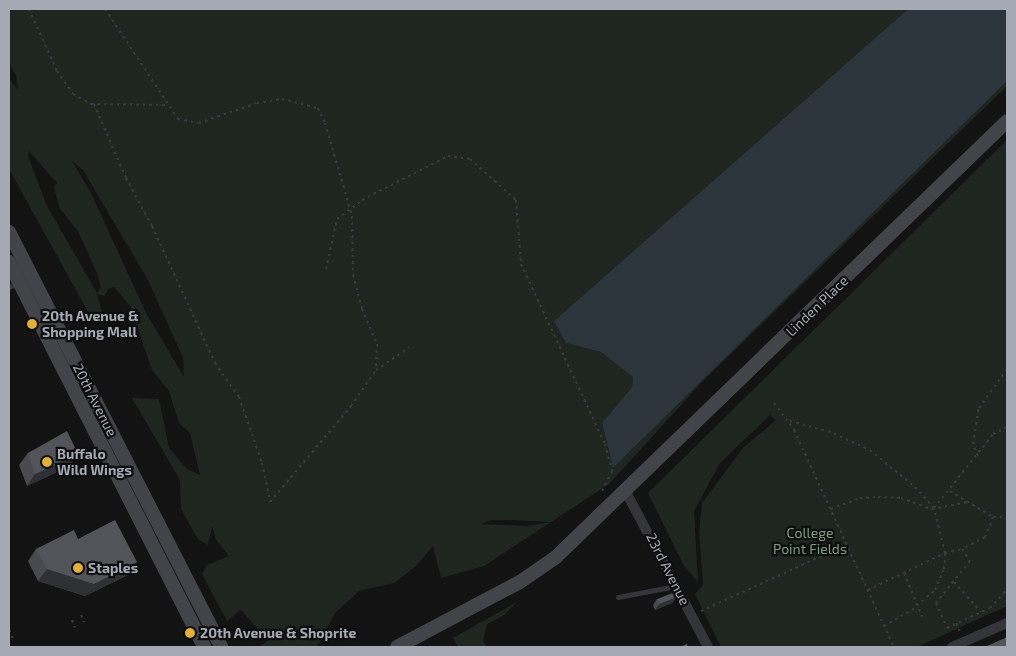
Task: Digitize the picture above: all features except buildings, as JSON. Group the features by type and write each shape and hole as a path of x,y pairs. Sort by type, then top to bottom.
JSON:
{"street":[{"name":"Linden Place","path":"397,647 520,582 556,557 626,492 1007,121"},
{"name":"20th Avenue","path":"9,232 20,282 204,647"},
{"name":"20th Avenue","path":"9,262 221,647"},
{"name":"23rd Avenue","path":"626,492 677,585 708,647"},
{"path":"952,647 1007,623"}],"lane":[{"path":"618,597 677,585"}],"path":[{"path":"29,9 57,71 73,94 94,104 168,105"},
{"path":"105,9 178,119 199,123 257,103 282,99 318,108 325,123 350,209 352,275 362,309 377,344 376,370"},
{"path":"94,104 126,178 152,226 216,363 239,397 262,463 270,502 351,406 376,370 409,348"},
{"path":"326,269 338,219 350,209 448,156 470,160 516,200 521,264 605,444 612,471 601,494"},
{"path":"978,456 973,444 979,408 1007,369"},
{"path":"774,403 789,421 894,647"},
{"path":"789,421 828,431 870,450 915,487 934,508 945,554 944,569 935,590 918,605 884,626"},
{"path":"934,508 978,456 993,434 1007,427"},
{"path":"950,491 993,517 1007,518"},
{"path":"830,509 860,498 878,497 900,498 934,508 969,502"},
{"path":"868,591 985,537 993,517"},
{"path":"701,610 846,544"},
{"path":"962,549 970,561 936,603 947,628 990,608 1007,590"},
{"path":"904,573 922,616"},
{"path":"953,582 981,612"},
{"path":"81,615 84,622"},
{"path":"72,620 75,627"},
{"path":"956,624 960,632"},
{"path":"9,630 13,639"}],"green space":[{"path":"9,9 908,9 554,321 566,343 601,352 633,377 632,387 602,423 613,468 1007,81 1007,86 702,382 609,484 484,566 441,578 433,546 416,566 394,583 359,591 335,613 317,647 259,647 268,640 241,610 227,621 202,574 207,565 229,556 216,540 212,526 208,545 198,539 181,509 180,480 132,398 159,399 169,448 187,469 200,475 190,433 179,423 169,391 152,370 130,306 114,287 108,289 105,296 97,294 104,320 88,312 9,169 9,79 18,90 16,75 9,63","holes":["29,151 57,183 54,187 60,209 78,231 97,273 101,287 97,293 47,206 28,156","72,161 83,170 148,280 183,358 184,377 146,313 91,193","492,520 551,522 528,526 480,524"]},
{"name":"College Point Fields","path":"1007,140 1007,606 917,647 721,647 695,594 703,585 699,532 702,503 743,448 776,420 770,415 720,463 694,511 698,582 684,566 648,493"},
{"path":"517,602 504,615 487,624 483,641 487,647 458,647 453,638"}],"shaded area":[{"path":"908,9 1007,9 1007,81 613,468 602,423 632,387 633,377 601,352 566,343 554,321"}],"place":[{"name":"20th Avenue & Shopping Mall","path":"32,324"},
{"name":"Buffalo Wild Wings","path":"47,462"},
{"name":"Staples","path":"78,568"},
{"name":"20th Avenue & Shoprite","path":"190,633"}]}
